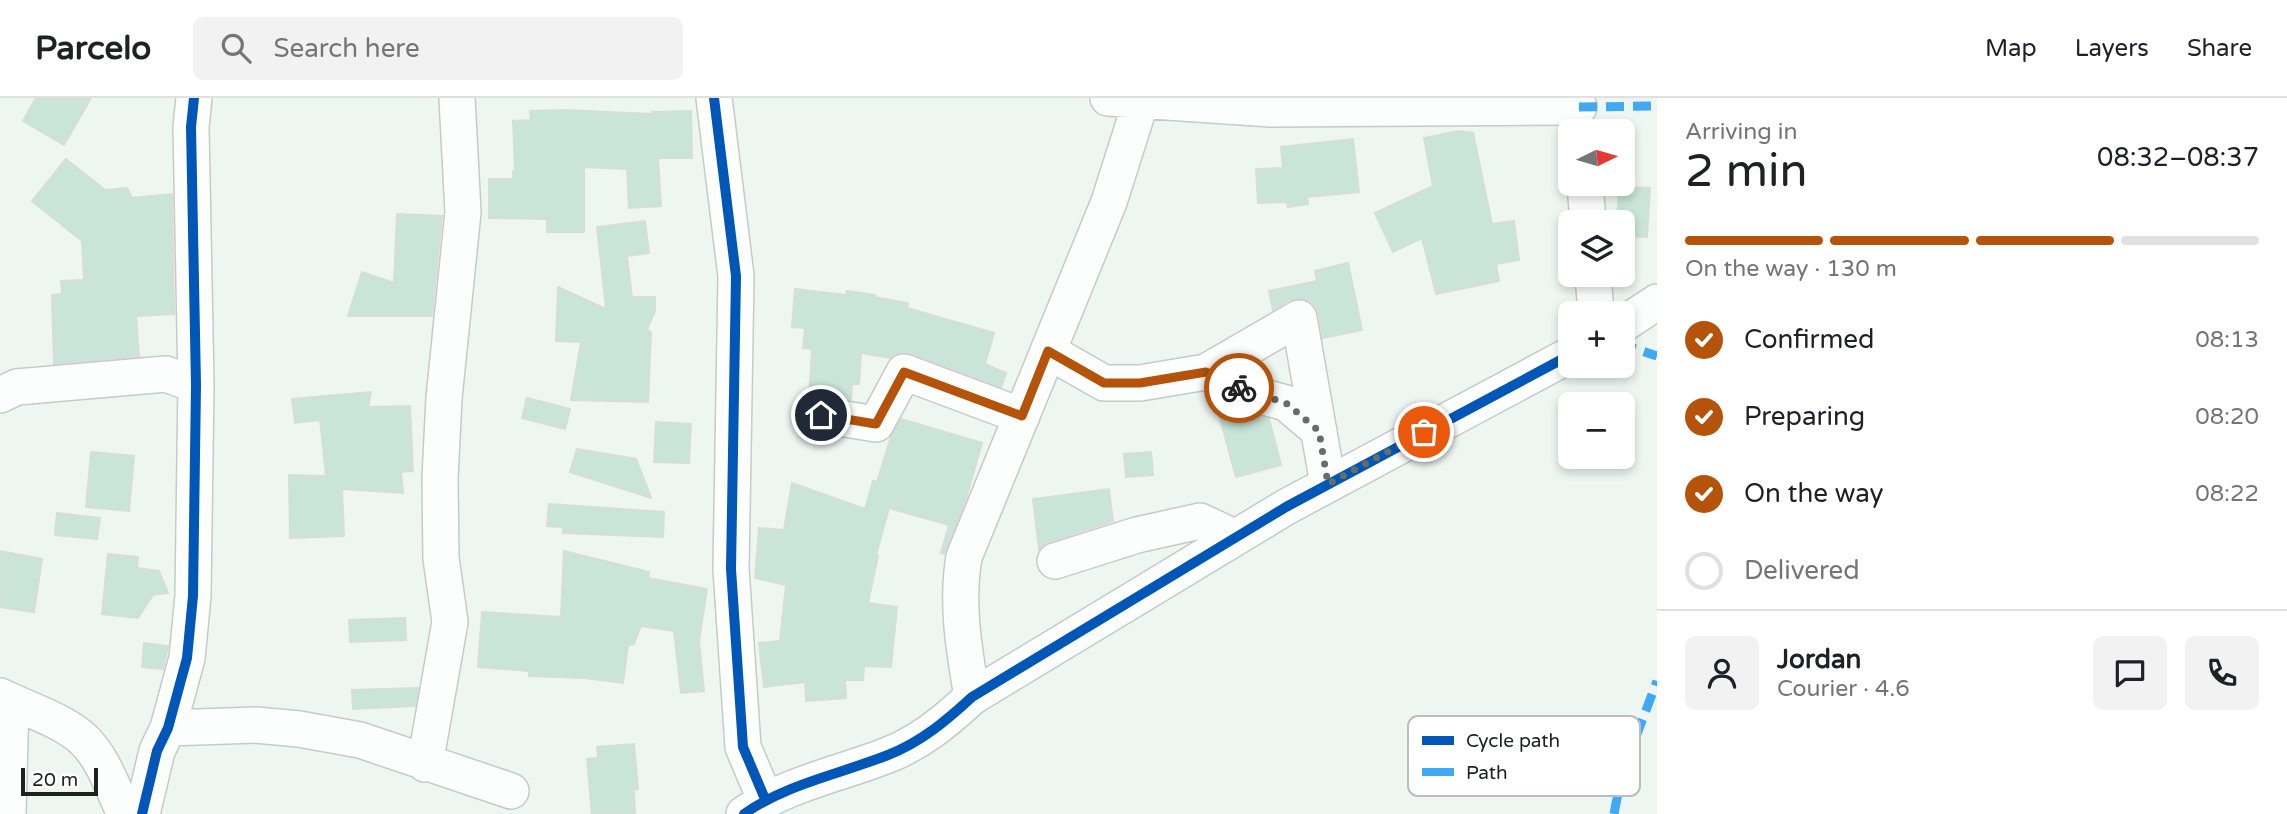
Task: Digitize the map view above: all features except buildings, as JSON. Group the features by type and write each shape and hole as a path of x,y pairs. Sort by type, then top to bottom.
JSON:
{"street":[{"path":"142,814 157,751 168,728 187,658 193,596 196,385 191,127 194,98"},
{"path":"425,764 450,622 441,558 440,478 444,398 463,212 457,98"},
{"path":"714,98 736,276 731,569 743,747 755,807 891,754 941,726 971,697 1234,537 1558,361"},
{"path":"971,697 961,635 960,584 963,566 1109,202 1131,99 1271,108 1579,112"},
{"path":"1635,317 1657,302"},
{"path":"1048,351 1104,383 1140,383 1206,372 1299,318 1328,484"},
{"path":"821,415 876,424 904,372 1022,416"},
{"path":"1206,372 1246,392 1286,403 1319,431"},
{"path":"0,395 17,387 145,375 170,374 196,385"},
{"path":"1055,561 1137,535 1200,521 1234,537"},
{"path":"8,814 6,699 71,730 83,739 100,762 125,814"},
{"path":"168,728 256,725 299,729 360,740 511,791"}],"marked path":[{"path":"1579,107 1657,106"},
{"path":"1635,349 1657,356"},
{"path":"1640,727 1657,681"},
{"path":"1614,814 1617,796"}],"cycle path":[{"path":"142,814 157,751 168,728 187,658 193,596 196,385 191,127 194,98"},
{"path":"714,98 736,276 731,569 743,747 765,799"},
{"path":"744,814 795,787 888,755 911,744 943,722 972,697 1286,507 1558,361"}],"way so far":[{"path":"1239,388 1286,403 1319,431 1328,484 1424,432"}],"route":[{"path":"821,415 876,424 904,372 1022,416 1048,351 1104,383 1140,383 1206,372 1239,388"}]}
